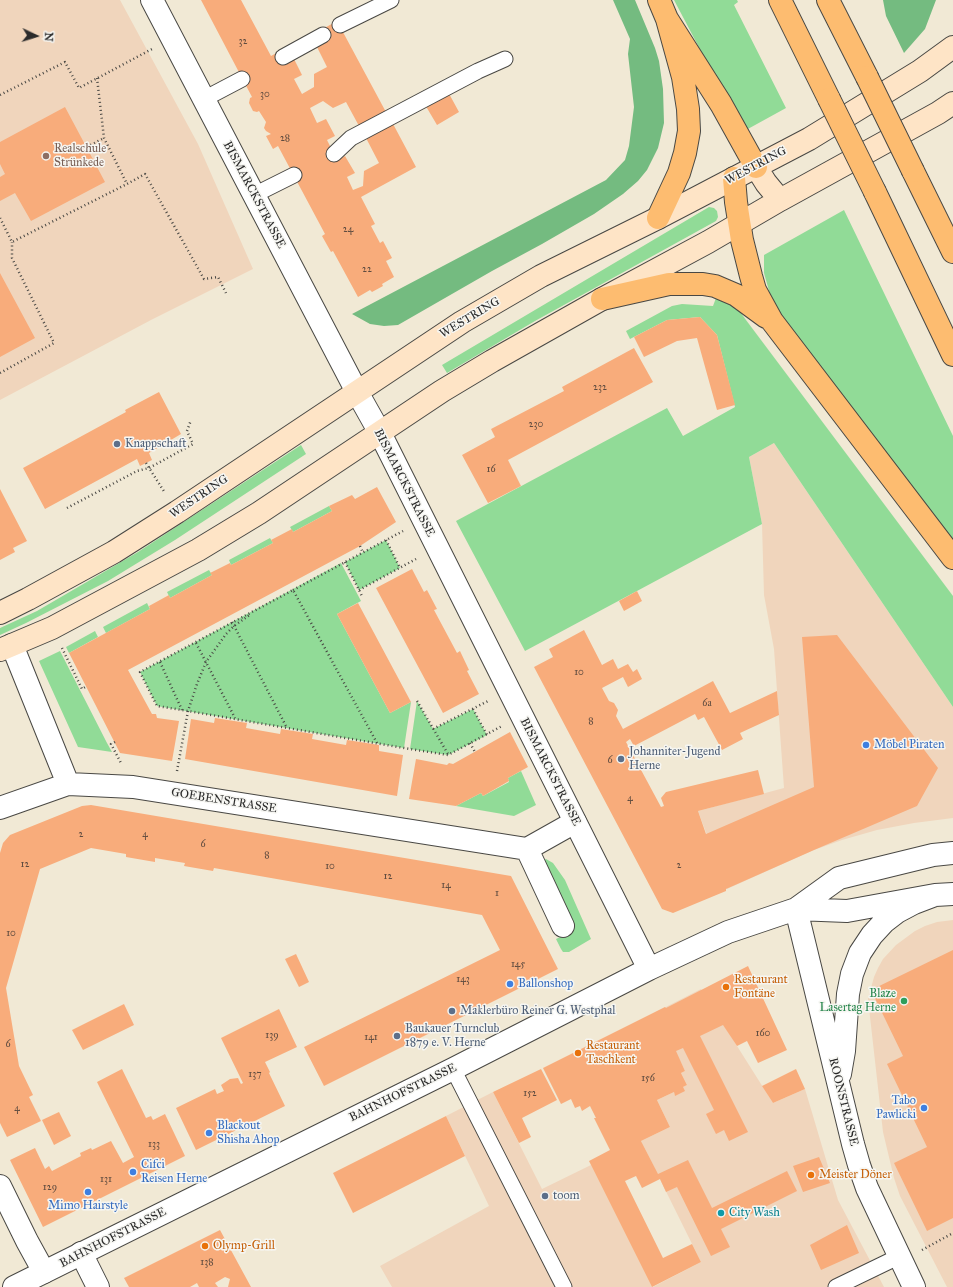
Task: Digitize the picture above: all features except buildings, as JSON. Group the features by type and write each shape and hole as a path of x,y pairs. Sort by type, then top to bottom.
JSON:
{"highway":[{"path":"780,0 875,192 953,355"},
{"path":"828,0 953,252"},
{"path":"663,10 756,167"},
{"path":"658,218 679,173 685,154 689,131 688,109 683,77 663,10"},
{"path":"734,178 746,258 755,290 772,321 953,558"},
{"path":"933,214 953,234"},
{"path":"602,299 669,284 703,284 715,286 736,295 760,314 772,321"}],"main road":[{"name":"WESTRING","path":"0,613 28,600 108,555 177,512 462,322 541,276 658,218 809,139 920,71 953,47"},
{"path":"6,648 52,628 198,550 266,509 442,391 602,299 740,224 780,200 938,113 953,103"},
{"path":"756,167 766,184 780,200"}],"street":[{"name":"BISMARCKSTRASSE","path":"152,0 357,392 380,433 649,969"},
{"path":"0,808 68,784 6,648"},
{"name":"GOEBENSTRASSE","path":"68,784 133,787 527,849"},
{"path":"564,926 527,849 575,822"},
{"name":"BAHNHOFSTRASSE","path":"14,1287 454,1068 649,969 728,932 796,909 839,878 933,855 953,852"},
{"path":"838,1084 844,1052 848,994 852,974 860,953 872,935 884,922 897,912 944,894"},
{"name":"BAHNHOFSTRASSE","path":"796,909 847,910 944,894"},
{"name":"ROONSTRASSE","path":"796,909 853,1144 867,1188 914,1287"},
{"path":"0,1186 44,1272"},
{"path":"81,1253 98,1287"}],"lane":[{"path":"340,25 391,0"},
{"path":"283,57 323,34"},
{"path":"334,154 351,138 478,71 505,59"},
{"path":"204,99 242,79"},
{"path":"254,195 294,175"},
{"path":"454,1068 564,1287"},
{"path":"836,1287 900,1256"}],"path":[{"path":"0,95 65,62 79,88 172,39"},
{"path":"97,78 104,138 127,184"},
{"path":"87,147 104,138"},
{"path":"12,242 145,174 204,279 218,277 226,293"},
{"path":"0,218 12,242 12,258 54,343 0,372"},
{"path":"67,508 137,471 149,468 193,444 187,432 190,420"},
{"path":"146,463 177,512"},
{"path":"393,536 140,672 157,706 448,755 496,730"},
{"path":"386,540 400,568"},
{"path":"360,546 363,553"},
{"path":"345,562 362,596"},
{"path":"359,590 408,563"},
{"path":"174,793 188,711 206,662 226,634 234,626 244,618 293,590"},
{"path":"293,590 377,743"},
{"path":"232,622 287,728"},
{"path":"52,628 82,689 87,686"},
{"path":"196,642 236,719"},
{"path":"160,662 182,710"},
{"path":"418,701 448,755"},
{"path":"433,729 483,704"},
{"path":"473,709 487,735"},
{"path":"470,743 475,752"},
{"path":"925,1248 953,1233"}],"shaded area":[{"path":"0,0 120,0 198,144 253,269 151,320 0,400"},
{"path":"774,443 953,707 953,818 877,830 842,840 814,850 727,889 698,811 784,788 774,649 764,595 762,524 749,457"},
{"path":"953,920 953,1287 947,1287 900,1196 894,1178 883,1132 868,999 878,968 883,959 896,945 915,931 925,926 937,922"},
{"path":"701,989 773,1103 805,1089 838,1200 884,1287 653,1287 701,1262 641,1141 670,1127 657,1100 674,1092 675,1095 687,1085 681,1073 685,1071 656,1012"},
{"name":"toom","path":"493,1092 542,1189 591,1165 652,1287 392,1287 380,1266 489,1206 446,1116"}],"green space":[{"path":"613,0 635,0 655,48 659,61 663,89 664,123 658,148 647,170 638,181 623,194 594,214 398,325 384,326 370,324 352,314 606,180 625,160 629,146 634,107 628,54 630,39"},
{"path":"674,0 737,0 738,2 734,5 786,108 746,130 713,74"},
{"path":"883,0 936,0 925,29 904,53 886,16"},
{"path":"709,207 714,208 717,211 718,217 716,221 535,321 447,373 442,365"},
{"path":"844,210 953,436 953,542 783,320 771,298 764,273 764,255"},
{"path":"716,298 731,304 741,313 953,596 953,707 774,443 749,457 762,524 525,651 456,521 667,408 683,436 735,407 717,335 700,317 667,320 630,339 626,331 672,306 682,304 713,306"},
{"path":"301,445 306,454 175,540 108,581 0,635 0,628 37,611 138,552"},
{"path":"329,506 332,511 293,532 290,527"},
{"path":"270,538 273,543 231,565 229,560"},
{"path":"386,540 400,568 359,590 345,562"},
{"path":"341,563 361,601 337,614 390,713 411,702 404,748 157,706 140,672"},
{"path":"209,570 212,575 170,598 167,592"},
{"path":"147,603 150,609 106,633 103,627"},
{"path":"95,631 98,637 69,653 66,647"},
{"path":"60,651 112,752 78,747 39,661"},
{"path":"417,701 433,729 473,709 487,735 448,755 410,749"},
{"path":"521,771 536,805 514,816 456,806 481,793 483,796 509,782 508,778"},
{"path":"546,859 553,863 565,880 591,939 569,952 563,952 556,939 573,931 543,866 544,860"}],"place":[{"name":"Realschule Strünkede","path":"46,156"},
{"name":"Knappschaft","path":"117,444"},
{"name":"Möbel Piraten","path":"866,745"},
{"name":"Johanniter-Jugend Herne","path":"621,759"},
{"name":"Ballonshop","path":"510,984"},
{"name":"Restaurant Fontäne","path":"726,987"},
{"name":"Blaze Lasertag Herne","path":"904,1001"},
{"name":"Maklerbüro Reiner G. Westphal","path":"452,1011"},
{"name":"Baukauer Turnclub 1879 e. V. Herne","path":"397,1036"},
{"name":"Restaurant Taschkent","path":"578,1053"},
{"name":"Tabo Pawlicki","path":"924,1108"},
{"name":"Blackout Shisha Ahop","path":"209,1133"},
{"name":"Cifci Reisen Herne","path":"133,1172"},
{"name":"Meister Döner","path":"811,1175"},
{"name":"Mimo Hairstyle","path":"88,1192"},
{"name":"toom","path":"545,1196"},
{"name":"City Wash","path":"721,1213"},
{"name":"Olymp-Grill","path":"205,1246"}]}
